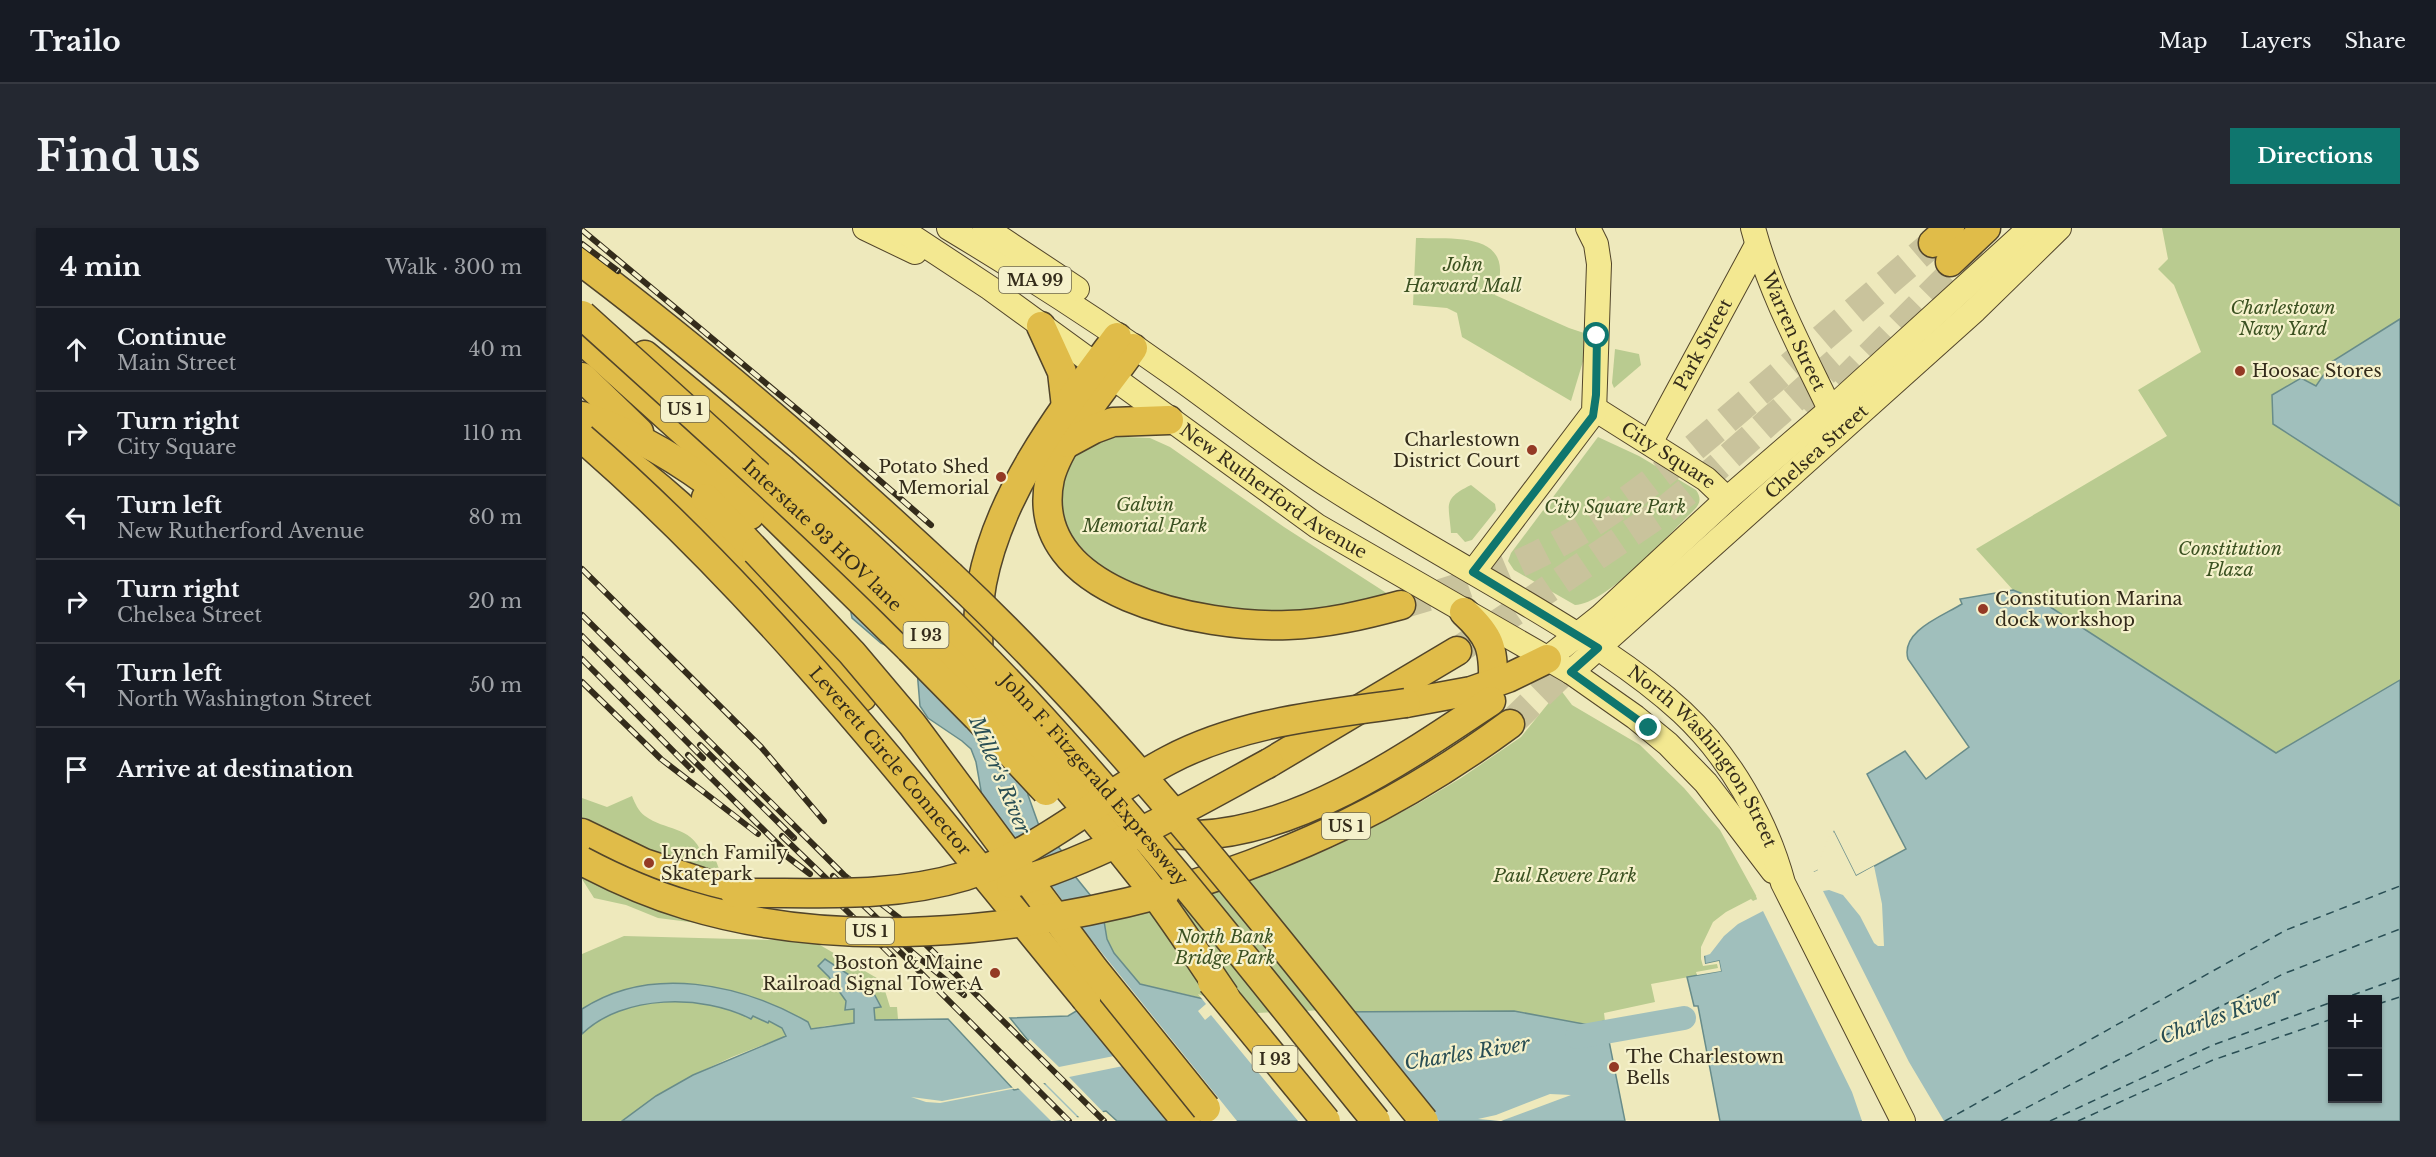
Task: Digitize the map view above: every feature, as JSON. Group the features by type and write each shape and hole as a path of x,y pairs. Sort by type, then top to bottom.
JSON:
{"highway":[{"path":"1944,244 1986,228"},
{"path":"582,262 686,343 802,439 951,575 1026,648 1103,730 1171,808 1424,1121"},
{"name":"I 93","path":"582,306 654,362 782,469"},
{"name":"Interstate 93 HOV lane","path":"582,315 755,472 932,641 986,696 1078,799 1138,873 1225,996"},
{"path":"1041,326 1062,372 1066,407"},
{"name":"I 93","path":"582,340 743,485 977,717 1071,819 1225,996 1326,1121"},
{"path":"1125,342 1104,372 1064,446 1049,484 1048,511 1053,532 1065,552 1083,570 1127,596 1160,609 1202,619 1276,625 1333,620 1401,605"},
{"name":"US 1","path":"582,362 620,375 662,396 782,469"},
{"path":"1104,372 1066,407 1021,480 992,549 981,597 979,672 982,697 990,720 1036,777 1067,801 1084,811 1121,824 1174,835 1199,835 1231,831 1288,814 1338,793 1418,749 1492,692 1494,660 1490,644 1480,628 1464,612"},
{"name":"Leverett Circle Connector","path":"582,377 665,456 756,551 852,653 912,724 1089,963 1196,1114"},
{"path":"582,409 668,472 756,551"},
{"name":"US 1","path":"582,416 651,446 710,484 910,649"},
{"path":"1064,446 1094,429 1113,422 1169,420"},
{"name":"Leverett Circle Connector","path":"582,437 675,525 781,633 845,705 1086,999 1196,1114"},
{"name":"John F. Fitzgerald Expressway","path":"782,469 923,596 1023,698 1118,804 1376,1121"},
{"name":"US 1","path":"582,833 644,863 735,893 803,903 848,906 922,902 998,888 1055,870 1168,819 1269,763 1457,651"},
{"path":"735,893 869,893 955,879 1016,855 1154,768 1206,743 1269,724 1451,696 1492,692 1559,666"},
{"name":"US 1","path":"582,861 644,891 711,912 801,927 917,931 1035,921 1124,904 1165,893 1286,852 1364,817 1464,757 1510,724"},
{"path":"582,872 646,896 711,912"}],"main road":[{"name":"New Rutherford Avenue","path":"865,228 990,288"},
{"name":"New Rutherford Avenue","path":"899,228 990,288 1169,420 1329,533 1559,666"},
{"name":"New Rutherford Avenue","path":"949,228 1064,299 1308,472 1401,531 1598,648"},
{"name":"New Rutherford Avenue","path":"985,228 1084,294 1125,342"},
{"path":"1473,572 1595,409 1599,264 1596,244 1588,228"},
{"name":"Chelsea Street","path":"1559,666 1598,648 2030,228"},
{"name":"Chelsea Street","path":"1559,666 1578,635 1727,499 1835,420 1976,310 2059,228"},
{"name":"Warren Street","path":"1755,237 1787,319 1835,420"},
{"name":"Park Street","path":"1650,443 1755,237"},
{"name":"City Square","path":"1595,409 1706,479 1727,499"},
{"name":"North Washington Street","path":"1598,648 1681,711 1714,748 1744,793 1774,849 1783,883 1903,1121"},
{"name":"North Washington Street","path":"1559,666 1649,728 1679,754 1706,783 1783,883"}],"green space":[{"name":"Constitution Plaza","path":"2162,228 2400,228 2400,404 2360,378 2273,423 2400,506 2400,681 2276,753 2041,601 2013,590 1976,549 2167,436 2138,390 2201,352 2174,285 2158,269 2168,259"},
{"name":"John Harvard Mall","path":"1416,238 1449,238 1480,243 1491,250 1498,260 1500,275 1495,295 1584,333 1584,358 1571,401 1462,337 1457,313 1447,308 1413,305"},
{"path":"1615,349 1639,354 1641,365 1614,388 1612,383"},
{"name":"Galvin Memorial Park","path":"1123,430 1125,437 1150,438 1170,447 1284,527 1388,594 1320,613 1209,611 1110,576 1065,531 1061,489 1069,462 1078,453"},
{"name":"City Square Park","path":"1598,437 1639,456 1696,490 1699,504 1669,536 1620,581 1588,602 1575,605 1514,570 1508,561 1511,553"},
{"path":"1471,485 1495,504 1496,510 1472,540 1465,542 1457,533 1451,533 1449,503 1455,494"},
{"name":"Paul Revere Park","path":"1560,689 1572,705 1640,745 1684,788 1720,830 1758,899 1728,914 1719,961 1721,971 1651,984 1655,1002 1604,1013 1605,1021 1589,1025 1514,1011 1349,1012 1257,1016 1193,996 1140,984 1114,953 1107,939 1104,921 1229,889 1334,847 1419,803 1461,778 1521,737"},
{"name":"Lynch Family Skatepark","path":"632,796 645,816 684,833 697,844 702,853 708,853 715,858 719,869 705,924 658,918 626,905 594,898 582,879 582,798 607,807"},
{"path":"624,936 813,941 882,981 890,1007 897,1007 898,1019 825,1026 786,1036 693,1075 656,1096 622,1121 582,1121 582,954"}],"water":[{"path":"2400,319 2400,506 2273,424 2272,395 2301,378 2316,386 2333,361"},
{"name":"Miller's River","path":"731,453 739,455 745,463 775,485 796,487 812,494 860,540 869,562 878,573 914,601 966,674 992,696 1016,743 1028,795 1038,823 1066,856 1074,875 1095,901 1103,915 1107,939 1114,953 1140,984 1208,1000 1257,1016 1302,1015 1320,1012 1514,1011 1589,1025 1605,1021 1625,1121 1117,1121 1106,1111 1056,1121 622,1121 656,1096 693,1075 786,1036 782,1028 769,1021 768,1023 753,1016 751,1019 710,1005 687,1002 641,1005 619,1011 599,1021 582,1034 582,1009 609,995 637,987 666,983 696,984 725,989 782,1009 808,1022 811,1029 854,1023 854,1009 845,1010 846,1001 818,966 825,959 872,990 881,1007 874,1008 875,1020 948,1019 1014,1090 1069,1079 1027,1039 1010,1018 1068,1016 1095,1000 1098,986 1068,920 1021,881 999,858 991,839 990,817 983,802 976,762 971,749 928,718 920,706 917,670 904,654 881,643 852,618 849,602 845,596 833,591 829,586 827,573 787,529 776,520 753,515 732,480 725,462"},
{"path":"2013,590 2041,601 2276,753 2400,680 2400,1121 1720,1121 1698,1006 1694,1006 1687,977 1721,971 1719,961 1705,964 1704,948 1758,899 1819,870 1834,832 1856,876 1906,849 1867,774 1905,751 1926,779 1969,747 1908,659 1907,649 1910,640 1917,632 1934,619 1962,604 1960,599"}],"pier":[{"path":"1834,832 1856,876 1874,866 1882,904 1884,946 1874,943 1860,916 1843,895 1829,890 1823,891 1909,1062 1944,1121 1862,1121 1852,1092 1763,911 1738,924 1724,936 1710,954 1704,956 1705,964 1719,961 1721,971 1697,975 1696,972 1718,968 1717,964 1703,966 1701,959 1701,947 1713,922 1726,912 1751,899 1753,901 1757,899 1756,896 1812,870 1814,872 1818,870 1818,864 1830,834"},
{"path":"1052,886 1082,928 1237,1121 1181,1121 1133,1064 1069,1077 1106,1115 1081,1119 1043,1081 1063,1078 1027,1043 1030,1039 1059,1067 1124,1054 1038,897"},
{"path":"1198,994 1257,1013 1348,1009 1439,1121 1298,1121 1211,1015 1205,1020 1198,1011 1206,1004"},
{"path":"1042,1082 1079,1119 1051,1121 1017,1087 940,1103 926,1102 911,1097 942,1101"},
{"path":"1550,1094 1571,1095 1501,1121 1478,1119 1496,1115"}],"waterway":[{"name":"Charles River","path":"1577,1037 1684,1018"}],"ferry route":[{"path":"1945,1121 2286,930 2400,886"},
{"path":"2001,1121 2283,974 2400,929"},
{"path":"2353,995 2400,978"},
{"path":"2382,1003 2400,997"},
{"path":"2050,1121 2213,1045 2328,1003"},
{"path":"2078,1121 2213,1060 2328,1020"}],"tunnel":[{"path":"1401,605 1507,569 1571,537 1627,500 1732,416 1933,243"},
{"path":"1810,415 1977,248"},
{"path":"1457,651 1662,512 1713,471 1836,362"},
{"path":"1510,724 1586,650"}],"railway":[{"path":"582,230 816,425 931,525"},
{"path":"582,244 618,271"},
{"path":"582,569 761,747 824,821"},
{"path":"582,615 844,875 898,917 1104,1121"},
{"path":"582,636 703,758"},
{"path":"582,659 692,770"},
{"path":"582,682 661,759 758,834"},
{"path":"700,745 794,838"},
{"path":"688,755 786,852"},
{"path":"782,836 836,888"},
{"path":"777,849 810,874"},
{"path":"833,876 912,952 964,995"},
{"path":"821,885 893,957"},
{"path":"891,943 1069,1121"}],"place":[{"name":"Hoosac Stores","path":"2240,371"},
{"name":"Charlestown District Court","path":"1532,450"},
{"name":"Potato Shed Memorial","path":"1001,477"},
{"name":"Constitution Marina dock workshop","path":"1983,609"},
{"name":"Lynch Family Skatepark","path":"649,863"},
{"name":"Boston & Maine Railroad Signal Tower A","path":"995,973"},
{"name":"The Charlestown Bells","path":"1614,1067"}],"route":[{"path":"1597,336 1596,395 1593,416 1473,572 1598,648 1571,672 1649,728"}],"park label":[{"name":"Charlestown Navy Yard","path":"2283,318"},
{"name":"North Bank Bridge Park","path":"1225,947"}]}
